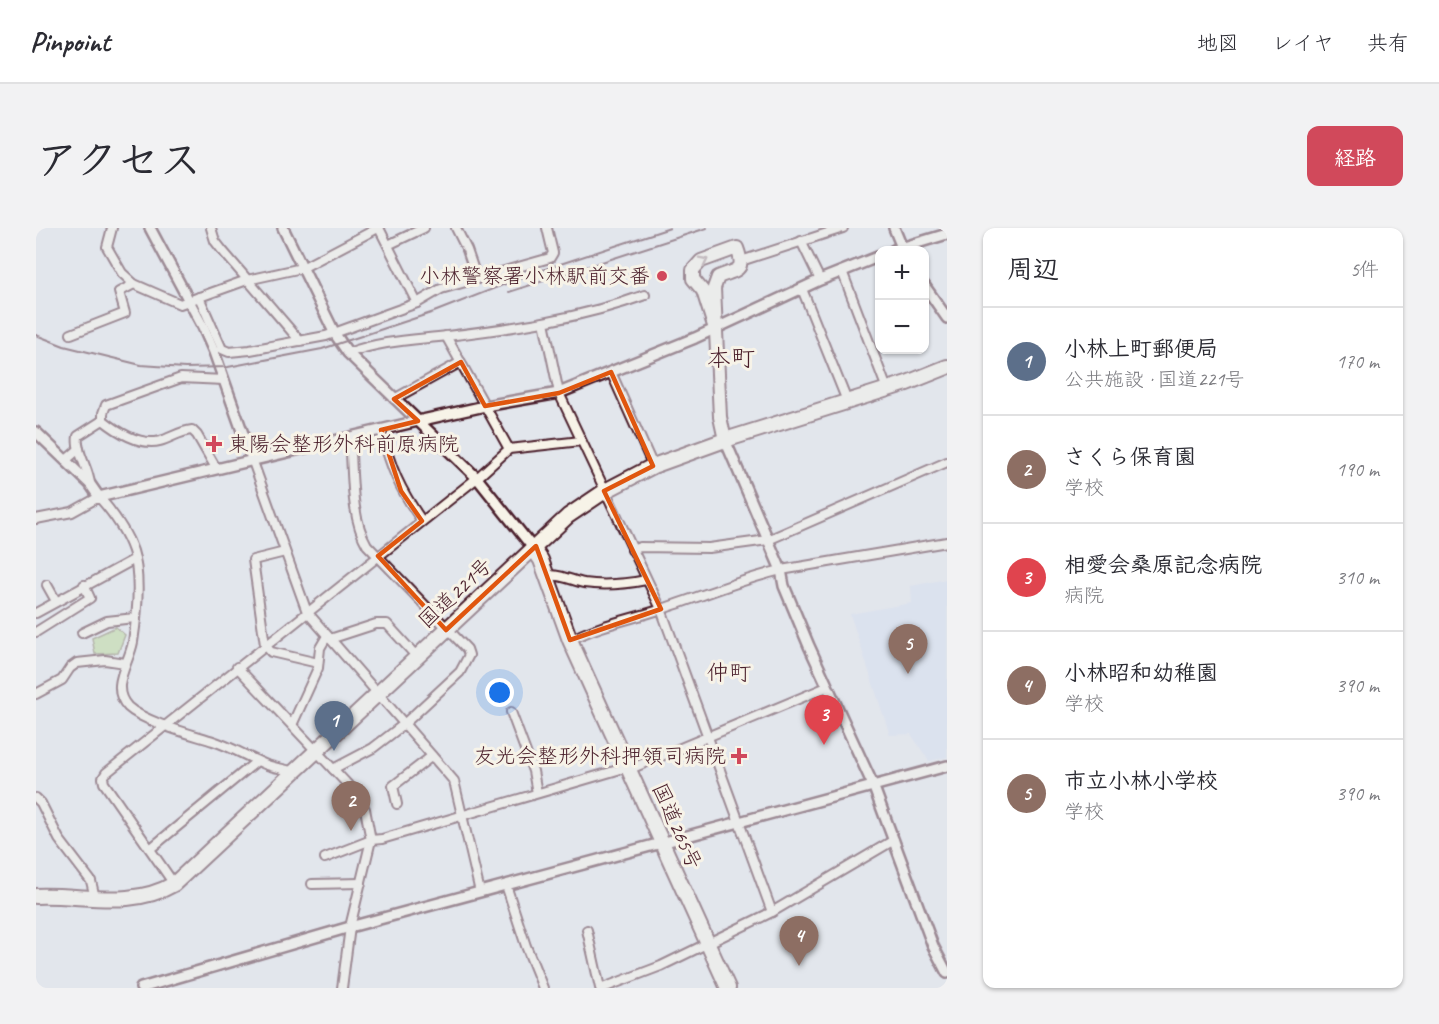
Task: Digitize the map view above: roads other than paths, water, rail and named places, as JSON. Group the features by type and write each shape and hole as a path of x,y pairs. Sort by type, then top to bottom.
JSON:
{"highway":[{"name":"国道221号","path":"36,896 135,898 155,894 174,884 568,516 605,491 653,466 947,367"},
{"name":"国道265号","path":"533,548 541,560 570,640 728,988"}],"main road":[{"path":"715,328 703,291 693,279 694,267 701,261 736,249 741,261 739,269 718,277 715,282 720,417 725,440"}],"street":[{"path":"112,228 107,247 122,273 134,284 180,304 247,280 302,268 379,228 417,303"},
{"path":"150,228 222,349 226,351 250,350 335,334 417,303 441,289 552,257 547,228"},
{"path":"211,228 215,241 300,341"},
{"path":"283,228 335,334 348,353 477,478 533,548"},
{"path":"388,245 424,228"},
{"path":"456,228 477,279"},
{"path":"741,261 843,228"},
{"path":"894,228 899,246"},
{"path":"912,246 947,234"},
{"path":"801,241 820,280"},
{"path":"36,519 72,513 99,497 252,459 486,406 559,393 875,258"},
{"path":"842,271 887,389"},
{"path":"71,334 125,314 118,292 134,284"},
{"path":"802,288 847,401"},
{"path":"929,292 947,318"},
{"path":"348,353 385,342 544,322 612,307 645,295"},
{"path":"194,299 307,612 454,781 480,892"},
{"path":"544,322 559,393 661,609 772,912"},
{"path":"446,336 509,449"},
{"path":"394,399 461,362"},
{"path":"611,372 653,466"},
{"path":"216,468 192,430 183,431 158,442 137,440 117,432 104,420 103,413 106,405 181,378 224,380"},
{"path":"90,484 89,474 77,443 78,436 104,420"},
{"path":"381,430 389,462 401,491 422,521"},
{"path":"36,432 90,484 117,519 135,559 138,588 133,644 121,676 120,692 126,705 181,733 221,744 270,766 295,772"},
{"path":"333,769 373,748 404,724 460,672 469,655 467,649 446,630 367,545 360,533 356,518 350,437"},
{"path":"725,440 781,570 784,586 827,687 873,785 933,946 947,973"},
{"path":"174,884 103,778 106,773 477,478 509,449 581,441"},
{"path":"66,460 79,449"},
{"path":"632,550 640,547 709,548 768,540 947,462"},
{"path":"570,640 756,576 947,542"},
{"path":"285,552 253,560 265,645 271,652 318,663"},
{"path":"36,612 135,559"},
{"path":"547,576 553,574 570,581 587,584 625,584 646,580"},
{"path":"46,585 56,601"},
{"path":"36,632 90,598 84,585"},
{"path":"82,633 107,621 135,618"},
{"path":"292,725 318,668 320,648 328,637 376,624 387,624 417,657"},
{"path":"36,694 62,680 70,668 77,663 105,660 125,663"},
{"path":"237,667 351,788 365,809 371,840 350,927 342,988"},
{"path":"325,858 371,840 382,839 537,793 628,769 708,738 827,687"},
{"path":"511,712 533,771 537,793"},
{"path":"397,804 393,786 432,756"},
{"path":"150,849 257,761"},
{"path":"141,988 350,927 947,766"},
{"path":"36,798 41,803 59,839 91,881 95,898"},
{"path":"587,930 604,988 661,966 772,912 894,840"},
{"path":"312,884 361,883"},
{"path":"506,885 526,946 543,988"}],"railway":[{"path":"36,335 64,346 141,365 185,368 228,367 322,349 434,312 536,272 670,228"},
{"path":"509,292 707,228"}],"place":[{"name":"小林警察署小林駅前交番","path":"662,276"},
{"name":"東陽会整形外科前原病院","path":"214,444"},
{"name":"市立小林小学校","path":"908,674"},
{"name":"相愛会桑原記念病院","path":"824,745"},
{"name":"小林上町郵便局","path":"334,751"},
{"name":"友光会整形外科押領司病院","path":"739,756"},
{"name":"さくら保育園","path":"351,831"},
{"name":"小林昭和幼稚園","path":"799,966"}],"district":[{"name":"本町","path":"731,358"},
{"name":"仲町","path":"729,672"}]}
